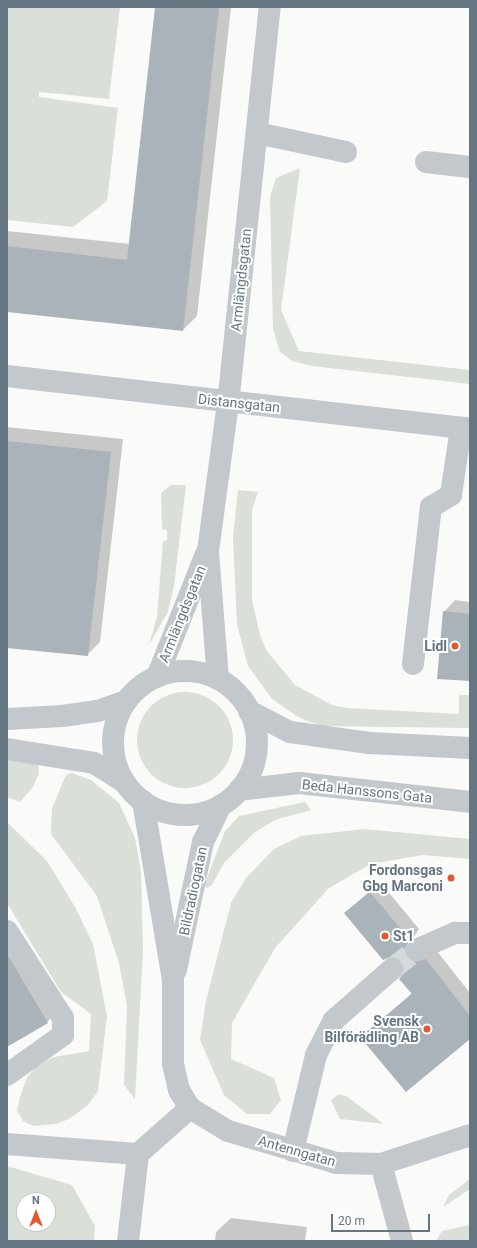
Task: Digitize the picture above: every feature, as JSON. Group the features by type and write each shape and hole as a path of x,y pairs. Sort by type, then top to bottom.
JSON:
{"street":[{"name":"Armlängdsgatan","path":"218,679 208,551 228,404 270,7"},
{"path":"257,133 346,152"},
{"path":"426,162 470,167"},
{"name":"Distansgatan","path":"7,376 228,404 317,410 465,429"},
{"path":"413,664 431,507 452,495 465,429"},
{"name":"Armlängdsgatan","path":"157,676 208,551"},
{"path":"7,719 62,716 98,710 126,701 157,676 196,672 218,679 240,696 249,710 257,748 248,776 239,790 221,805 203,812 178,814 143,801 124,782 94,763 7,749"},
{"path":"124,782 113,745 118,716 126,701"},
{"path":"249,710 290,732 368,744 470,748"},
{"name":"Beda Hanssons Gata","path":"239,790 299,783 470,802"},
{"name":"Bildradiogatan","path":"143,801 174,981 173,1064 179,1090 190,1108"},
{"name":"Bildradiogatan","path":"174,981 203,842 221,805"},
{"path":"7,931 63,1018 63,1036 7,1075"},
{"path":"416,950 455,933 470,933"},
{"path":"293,1151 316,1055 333,1021 392,969"},
{"path":"128,1241 138,1154 190,1108"},
{"name":"Antenngatan","path":"190,1108 228,1131 337,1163 381,1164 470,1135"},
{"path":"7,1144 138,1154"},
{"path":"381,1164 402,1241"}],"shaded area":[{"path":"7,7 120,7 109,99 39,92 39,97 118,108 107,201 73,227 7,220"},
{"path":"300,168 281,310 299,351 470,370 470,384 312,366 292,361 280,352 273,329 270,197 276,178"},
{"path":"171,485 186,485 174,586 168,612 149,645 157,617 163,541 167,540 167,530 162,529 161,493"},
{"path":"238,490 258,492 252,510 252,600 260,635 266,650 295,685 332,705 347,708 459,714 459,695 470,695 470,728 321,726 298,717 272,699 248,666 237,625 233,538"},
{"path":"185,692 203,696 212,700 219,706 225,713 229,722 233,740 229,758 225,767 219,774 212,780 203,784 185,788 167,784 158,780 151,774 145,767 141,758 137,740 141,722 145,713 151,706 158,700 167,696"},
{"path":"7,758 38,765 39,774 33,787 20,802 7,797"},
{"path":"72,773 91,780 119,803 135,838 141,871 143,950 135,1099 124,1085 127,1006 119,963 97,896 51,834 52,808 66,775"},
{"path":"305,802 311,810 275,820 255,832 224,863 212,885 207,888 204,886 225,831 239,816"},
{"path":"7,822 47,861 75,907 93,944 107,1016 98,1091 88,1105 69,1119 56,1124 33,1126 23,1121 17,1110 21,1094 27,1077 38,1065 54,1057 89,1051 91,1014 61,992 7,903"},
{"path":"365,829 470,839 470,859 423,855 371,864 329,888 275,948 232,1023 231,1059 274,1078 281,1100 270,1114 247,1114 224,1095 200,1040 206,1001 231,903 246,878 274,849 301,836"},
{"path":"339,1094 346,1096 384,1124 340,1119 331,1100"},
{"path":"7,1166 72,1185 95,1226 94,1241 7,1241"},
{"path":"470,1179 470,1189 443,1207 449,1195"},
{"path":"470,1225 470,1241 436,1241 442,1231"}],"building":[{"path":"155,7 219,7 183,331 7,312 7,246 127,260"},
{"path":"7,441 111,452 88,656 7,648"},
{"name":"Lidl","path":"443,611 470,614 470,681 437,679"},
{"path":"370,892 410,940 404,949 408,960 415,962 426,959 470,1016 470,1039 406,1092 360,1037 412,994 399,979 404,973 402,961 390,957 383,960 344,913"},
{"path":"7,954 48,1023 7,1047"}],"tunnel":[{"path":"392,969 416,950"}],"place":[{"name":"Lidl","path":"455,646"},
{"name":"Fordonsgas Gbg Marconi","path":"451,878"},
{"name":"St1","path":"385,936"},
{"name":"Svensk Bilförädling AB","path":"427,1029"}]}
